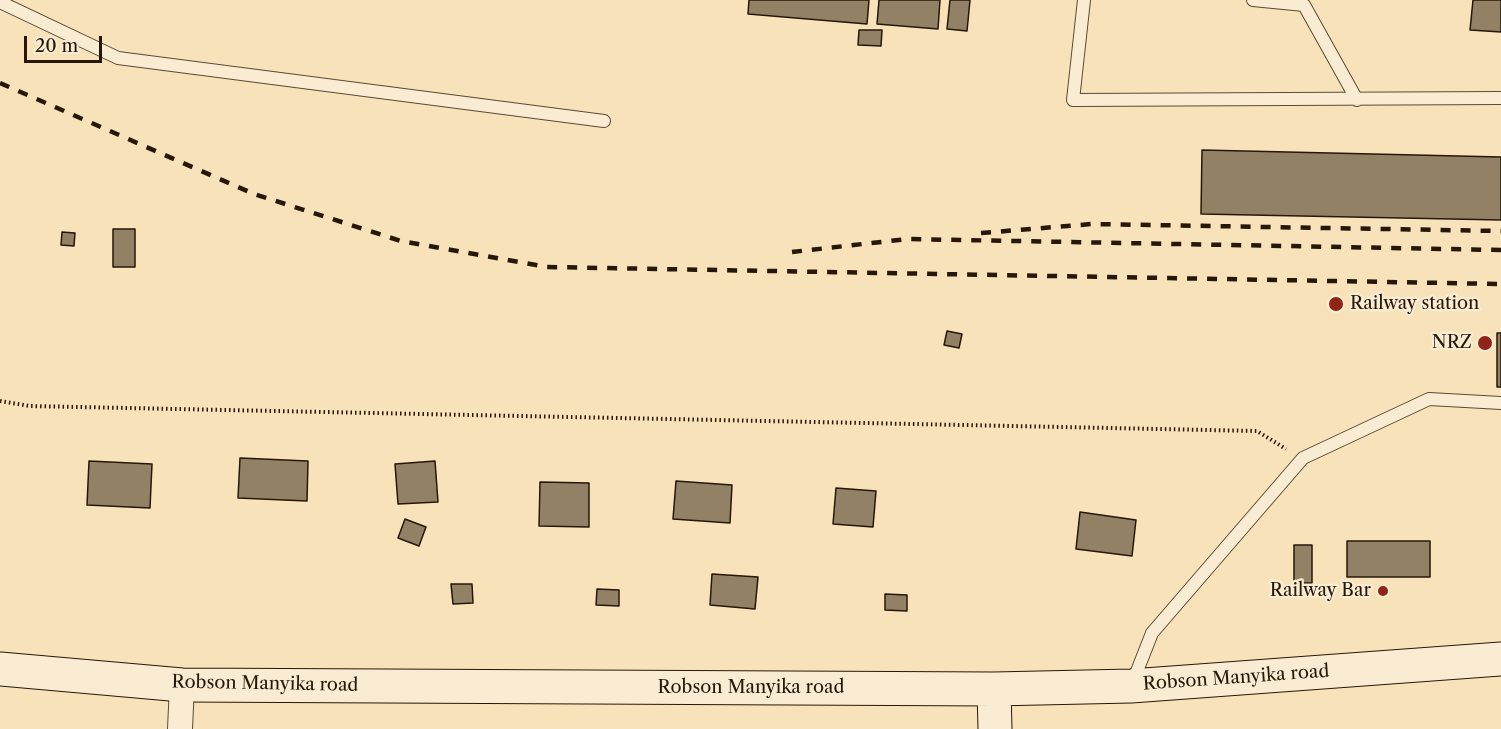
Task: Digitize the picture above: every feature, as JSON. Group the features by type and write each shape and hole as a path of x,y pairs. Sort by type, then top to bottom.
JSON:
{"street":[{"name":"Robson Manyika road","path":"0,669 182,685 994,689 1131,686 1501,659"},
{"path":"180,729 182,685"},
{"path":"994,689 995,729"}],"lane":[{"path":"1084,0 1072,100 1501,99"},
{"path":"1253,0 1304,5 1357,100"},
{"path":"0,2 118,58 604,121"},
{"path":"1131,686 1152,633 1303,458 1429,399 1501,403"}],"path":[{"path":"0,401 29,406 1257,431 1303,458"}],"building":[{"path":"749,0 869,0 867,24 748,14"},
{"path":"879,0 940,0 938,29 877,24"},
{"path":"950,0 970,0 967,31 947,29"},
{"path":"1473,0 1501,0 1501,32 1470,30"},
{"path":"859,30 882,30 881,46 858,45"},
{"path":"1202,150 1501,157 1501,220 1201,214"},
{"path":"113,229 135,229 135,267 113,267"},
{"path":"62,232 75,233 74,246 61,245"},
{"path":"947,331 962,334 959,348 944,345"},
{"path":"1497,333 1501,333 1501,387 1497,387"},
{"path":"240,458 308,461 307,501 238,498"},
{"path":"89,461 152,464 150,508 87,505"},
{"path":"435,461 438,502 398,504 395,464"},
{"path":"676,481 732,485 730,523 673,519"},
{"path":"540,482 589,483 589,527 539,526"},
{"path":"836,488 876,491 873,527 833,524"},
{"path":"1080,512 1136,520 1132,556 1076,549"},
{"path":"405,519 426,527 419,546 398,538"},
{"path":"1347,541 1430,541 1430,577 1347,577"},
{"path":"1294,545 1312,545 1312,583 1294,583"},
{"path":"712,574 758,577 755,609 710,605"},
{"path":"451,584 472,584 473,603 453,604"},
{"path":"597,589 619,590 619,606 596,605"},
{"path":"885,594 907,595 907,611 885,610"}],"railway":[{"path":"0,83 254,194 401,241 547,267 1501,284"},
{"path":"981,233 1092,224 1501,231"},
{"path":"792,252 907,239 1501,250"}],"place":[{"name":"Railway station","path":"1336,304"},
{"name":"NRZ","path":"1485,343"},
{"name":"Railway Bar","path":"1383,591"}]}
